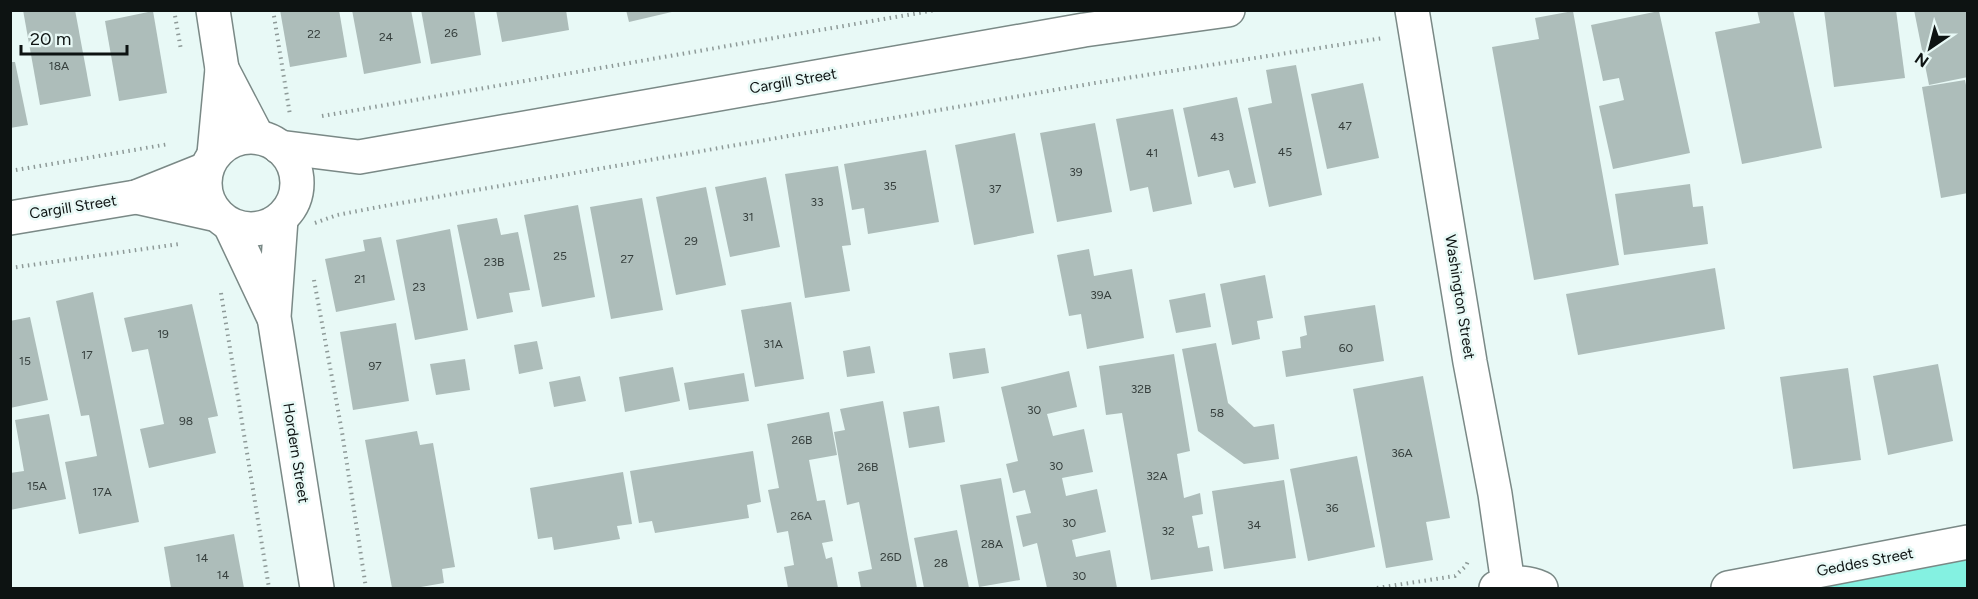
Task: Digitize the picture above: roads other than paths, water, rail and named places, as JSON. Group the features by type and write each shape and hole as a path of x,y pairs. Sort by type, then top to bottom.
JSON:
{"street":[{"path":"213,10 222,69 205,185 208,201 224,220 245,230 262,229 288,208 298,181 295,165 276,135 222,69"},
{"name":"Cargill Street","path":"276,135 359,157 1084,30 1228,10"},
{"name":"Washington Street","path":"1412,10 1470,362 1495,494 1502,586"},
{"path":"210,162 226,144 241,137 276,135"},
{"name":"Cargill Street","path":"288,208 359,157"},
{"name":"Cargill Street","path":"10,218 136,197 210,162"},
{"name":"Cargill Street","path":"136,197 224,220"},
{"name":"Hordern Street","path":"288,208 274,317 317,588"},
{"name":"Hordern Street","path":"224,220 274,317"},
{"name":"Geddes Street","path":"1728,588 1968,542"},
{"path":"1502,586 1520,582 1541,588"}]}
